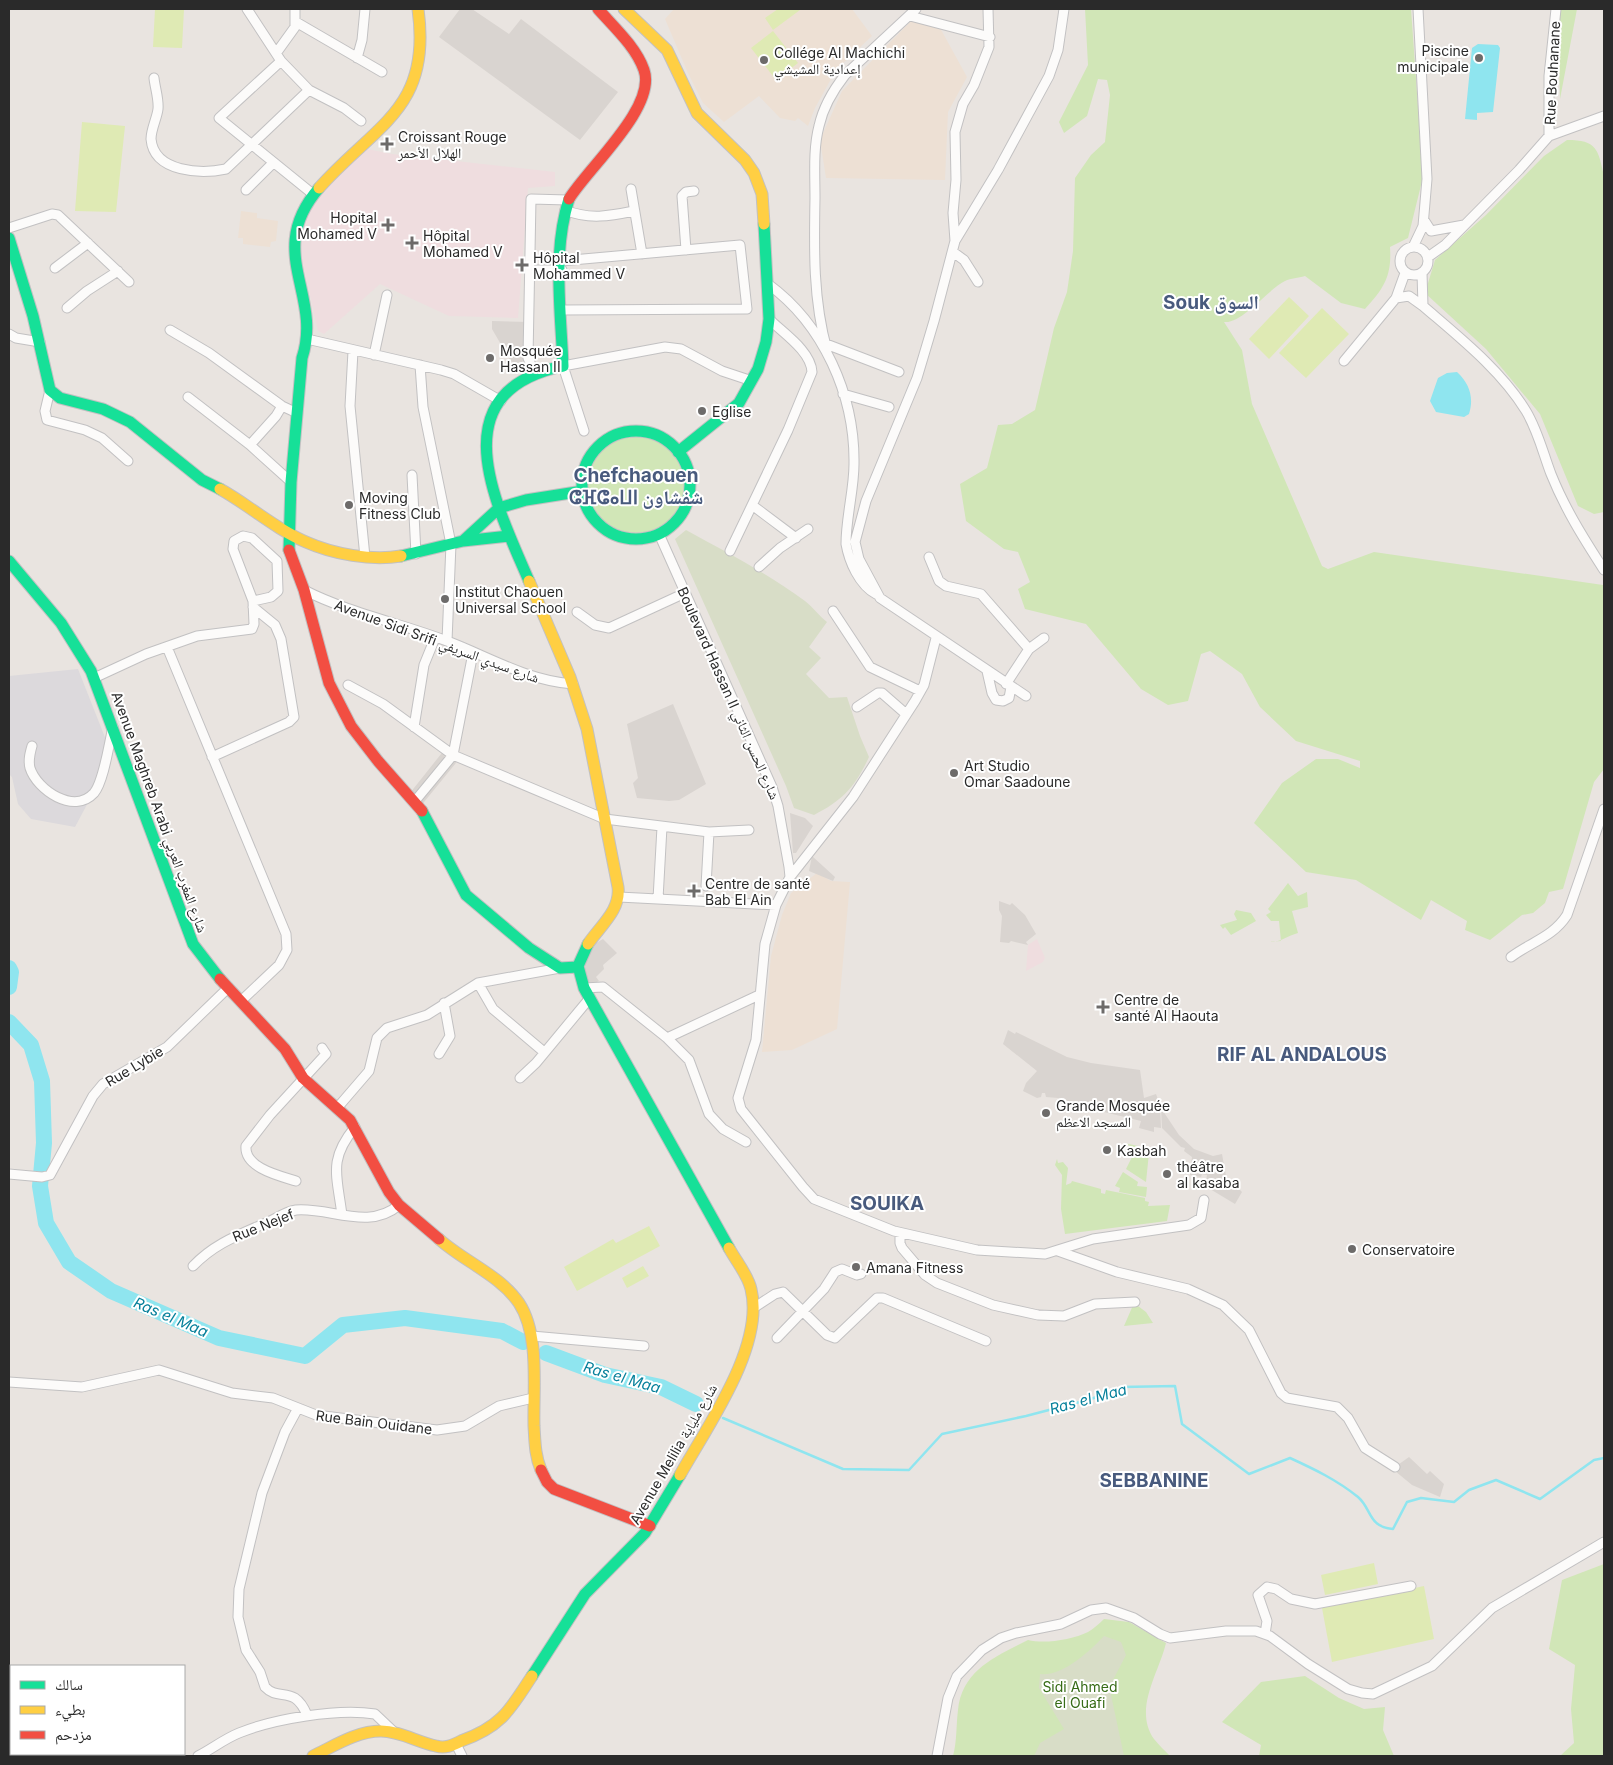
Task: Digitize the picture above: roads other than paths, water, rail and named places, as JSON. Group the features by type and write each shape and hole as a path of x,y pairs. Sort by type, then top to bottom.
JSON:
{"street":[{"path":"247,9 277,52 281,61 309,90 344,108 361,121"},
{"path":"277,52 293,31 296,22 295,9"},
{"path":"357,58 362,40 365,9"},
{"path":"418,9 422,50 419,69 408,99 383,128 341,165 314,195 301,214 295,229 295,245 306,339 302,358 291,482 290,531 292,562 304,590 329,683 351,726 414,801 436,834 456,879 466,894 529,948 560,968"},
{"path":"584,431 563,366 561,237 567,205 635,112 645,96 647,88 643,67 598,9"},
{"path":"624,9 667,50 684,91 697,113 735,150 754,173 762,194 769,318 766,342 752,381 739,404 678,452"},
{"path":"878,596 856,552 856,534 866,501 917,378 954,252 955,132 963,104 985,62 990,37 988,9"},
{"path":"955,241 998,170 1049,76 1058,50 1064,9"},
{"path":"1414,247 1420,235 1424,218 1427,179 1418,9"},
{"name":"Rue Bouhanane","path":"1549,136 1549,76 1556,9"},
{"path":"990,37 913,12 845,75 836,86 819,124 815,148 815,268 818,304 826,347 849,417 854,463 846,544 848,556 867,587 893,609 1026,696"},
{"path":"296,22 382,72"},
{"path":"281,61 218,118 314,195"},
{"path":"154,78 158,108 151,139 161,158 177,168 210,172 226,169 309,90"},
{"path":"1428,257 1440,250 1519,170 1549,136 1604,116"},
{"path":"246,190 273,163"},
{"path":"631,189 642,254"},
{"path":"686,250 682,196 686,192 694,191"},
{"path":"535,374 528,358 530,199 567,205 583,216 610,216 634,211"},
{"path":"9,228 52,214 58,215 129,282"},
{"path":"1424,218 1431,231 1464,225"},
{"path":"9,238 40,342 50,390 44,411 47,420 98,436 128,461"},
{"path":"55,268 88,243"},
{"path":"530,270 642,254 740,245 747,309 562,310"},
{"path":"1422,273 1411,276 1401,269 1400,257 1408,248 1414,247 1425,252 1428,257 1428,263 1422,273 1423,306"},
{"path":"954,252 964,260 978,282"},
{"path":"67,308 87,291 118,271"},
{"path":"1344,361 1396,298 1405,273"},
{"path":"768,284 792,304 826,347 899,372"},
{"path":"374,355 387,295"},
{"path":"1396,298 1409,296 1423,306 1497,374 1526,410 1537,430 1551,473 1568,513 1604,570"},
{"path":"730,551 812,372 811,364 803,352 769,318"},
{"path":"170,330 209,354 282,406 297,413"},
{"path":"9,334 16,338 40,342"},
{"path":"306,339 353,352 420,365 454,374 501,400"},
{"path":"752,381 722,371 681,348 665,347 563,366 535,374 515,384 501,400 487,429 484,442 485,457 499,508 509,536 573,684 589,740 619,897 616,907 586,945 578,967 589,999 736,1258 750,1287 755,1308 780,1292 787,1295 827,1335 835,1338 877,1298 883,1298 986,1341"},
{"path":"353,352 350,406 365,557"},
{"path":"420,365 423,407 451,544 447,642"},
{"path":"50,390 60,398 103,410 130,422 202,480 313,546 365,557 390,558 416,554 463,541 509,536"},
{"path":"843,394 889,407"},
{"path":"188,397 250,445 291,482"},
{"path":"250,445 276,416 282,406"},
{"path":"634,432 654,435 671,445 678,452 688,472 689,494 681,514 674,523 659,534 649,538 629,539 607,531 590,514 583,491 584,472 592,455 602,444 614,436 634,432"},
{"path":"412,475 416,554"},
{"path":"463,541 499,508 526,500 583,491"},
{"path":"752,505 796,538"},
{"path":"759,567 780,548 808,530"},
{"name":"Boulevard Hassan II شارع الحسن الثاني","path":"659,534 772,787 778,806 790,877"},
{"path":"94,678 197,636 252,629 254,624 253,604 233,548 234,541 243,536 252,538 277,561 278,591 271,597 253,604"},
{"path":"929,557 939,581 946,586 980,594 1029,649"},
{"name":"Avenue Maghreb Arabi شارع المغرب العربي","path":"9,561 61,623 94,678 185,926 205,961 285,1049 303,1078 312,1088 338,1107 355,1127 388,1192 399,1205 450,1249 510,1292 526,1317 532,1336 537,1461 547,1482 554,1489 570,1497 650,1526"},
{"name":"Avenue Sidi Srifi شارع سيدي السريفي","path":"304,590 348,609 447,642 543,680 573,684"},
{"path":"577,612 595,625 609,628 685,594"},
{"path":"212,757 289,722 294,717 281,639 275,625 253,604"},
{"path":"833,611 870,667 920,692"},
{"path":"414,727 424,665 435,638"},
{"path":"936,638 920,692 852,797 790,877 776,906 765,944 756,1040 738,1098 741,1109 814,1199 900,1233 977,1250 1045,1254 1093,1239 1189,1225 1201,1218 1204,1200"},
{"path":"987,672 992,693 996,700 1003,701 1009,698 1009,685 1029,649 1044,638"},
{"path":"167,647 286,934 287,950 279,965 241,1001"},
{"path":"414,801 453,755 473,653"},
{"path":"348,685 383,704 453,755 605,818 709,832 749,830"},
{"path":"857,706 878,693 882,693 906,714"},
{"path":"32,746 29,761 30,768 41,787 49,793 75,802 81,801 90,796 98,785 113,726"},
{"path":"1511,957 1549,935 1560,926 1567,915 1604,809"},
{"path":"658,899 662,826"},
{"path":"706,886 709,832"},
{"path":"619,897 776,906"},
{"path":"338,1107 369,1071 376,1038 381,1032 394,1024 427,1015 444,1002 478,983 560,968 578,967"},
{"path":"478,983 492,1009 544,1052"},
{"path":"584,988 603,987 667,1038 689,1060 713,1119 723,1129 746,1142"},
{"name":"Rue Lybie","path":"9,1174 42,1177 52,1173 72,1134 103,1084 167,1047 228,988"},
{"path":"667,1038 759,995"},
{"path":"520,1078 589,999"},
{"path":"438,1054 450,1036 444,1002"},
{"path":"296,1181 259,1167 245,1151 250,1141 303,1078 326,1054 322,1048"},
{"path":"342,1215 336,1157 341,1145 355,1127"},
{"name":"Rue Nejef","path":"193,1266 217,1245 290,1212 305,1210 342,1215 379,1216 386,1214 399,1205"},
{"path":"900,1233 902,1248 925,1275 937,1283 993,1305 1038,1315 1064,1316 1095,1304 1135,1302"},
{"path":"1058,1251 1117,1272 1188,1289 1223,1305 1249,1330 1281,1393 1287,1398 1337,1407 1348,1418 1365,1448 1395,1467"},
{"path":"777,1338 804,1312 837,1271 842,1270 857,1275 861,1274"},
{"name":"Avenue Melilia شارع ملياية","path":"313,1756 333,1744 366,1732 394,1732 436,1747 456,1744 482,1734 508,1714 585,1594 650,1526 724,1396 749,1345 753,1331 755,1308"},
{"path":"532,1336 644,1346"},
{"name":"Rue Bain Ouidane","path":"9,1382 82,1387 159,1370 232,1393 273,1398 322,1416 438,1430 465,1426 499,1406 533,1398"},
{"path":"298,1408 285,1432 262,1493 245,1556 238,1602 238,1617 246,1650 260,1672 265,1688 274,1693 295,1697 303,1705 307,1715"},
{"path":"937,1756 948,1698 957,1676 982,1650 1001,1638 1016,1633 1056,1626 1091,1610 1106,1608 1134,1618 1170,1638 1234,1631 1256,1631 1265,1634 1342,1685 1362,1693 1373,1694 1432,1666 1492,1608 1604,1542"},
{"path":"1265,1634 1266,1621 1258,1595 1267,1587 1276,1589 1291,1599 1315,1604 1411,1586"},
{"path":"198,1756 248,1729 307,1715 375,1714 394,1732"},
{"path":"456,1744 462,1756"}],"water":[{"path":"1478,44 1498,45 1500,48 1493,112 1477,113 1477,120 1465,119 1472,48"},
{"path":"1457,372 1468,386 1471,397 1469,414 1464,417 1436,412 1430,401 1438,378 1447,373"}],"waterway":[{"name":"Ras el Maa","path":"9,968 11,972 9,987"},
{"name":"Ras el Maa","path":"9,1022 31,1045 42,1081 44,1143 40,1186 46,1223 69,1262 111,1291 219,1338 305,1356 343,1325 405,1318 502,1331 523,1342"},
{"name":"Ras el Maa","path":"546,1353 605,1375 661,1387 696,1404"},
{"name":"Ras el Maa","path":"723,1418 843,1469 909,1470 942,1434 1026,1416 1091,1399 1122,1387 1175,1386 1182,1424 1249,1474 1290,1458 1342,1485 1358,1497 1371,1517 1379,1525 1393,1529 1407,1502 1421,1498 1454,1502 1469,1490 1496,1480 1540,1499 1594,1460 1604,1458"}],"place":[{"name":"Piscine municipale","path":"1479,58"},
{"name":"Collége Al Machichi إعدادية المشيشي","path":"764,60"},
{"name":"Croissant Rouge الهلال الأحمر","path":"387,144"},
{"name":"Hopital Mohamed V","path":"388,225"},
{"name":"Hôpital Mohamed V","path":"412,243"},
{"name":"Hôpital Mohammed V","path":"522,265"},
{"name":"Mosquée Hassan II","path":"490,358"},
{"name":"Eglise","path":"702,411"},
{"name":"Moving Fitness Club","path":"349,505"},
{"name":"Institut Chaouen Universal School","path":"445,599"},
{"name":"Art Studio Omar Saadoune","path":"954,773"},
{"name":"Centre de santé Bab El Ain","path":"694,891"},
{"name":"Centre de santé Al Haouta","path":"1103,1007"},
{"name":"Grande Mosquée المسجد الاعظم","path":"1046,1113"},
{"name":"Kasbah","path":"1107,1150"},
{"name":"théâtre al kasaba","path":"1167,1174"},
{"name":"Conservatoire","path":"1352,1249"},
{"name":"Amana Fitness","path":"856,1267"}],"district":[{"name":"Souk السوق","path":"1211,302"},
{"name":"Chefchaouen ⵛⴼⵛⴰⵡⵏ شفشاون","path":"636,486"},
{"name":"RIF AL ANDALOUS","path":"1302,1054"},
{"name":"SOUIKA","path":"887,1203"},
{"name":"SEBBANINE","path":"1154,1480"}],"park label":[{"name":"Sidi Ahmed el Ouafi","path":"1080,1694"}]}
